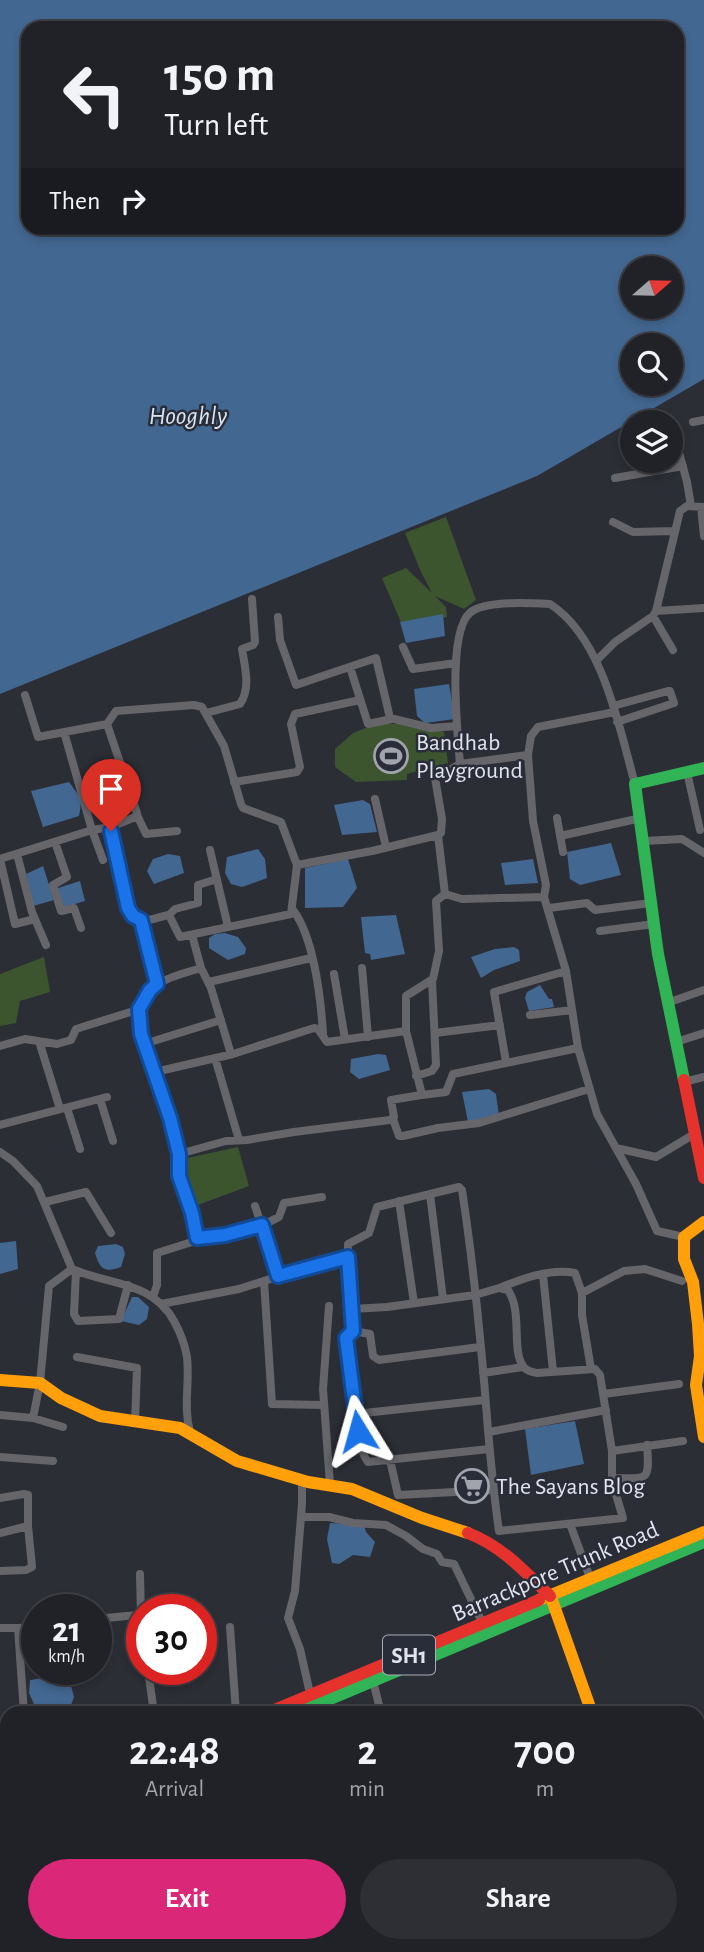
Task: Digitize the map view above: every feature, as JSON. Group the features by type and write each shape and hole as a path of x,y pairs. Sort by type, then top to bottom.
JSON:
{"street":[{"path":"693,422 704,419"},
{"path":"683,466 691,506"},
{"path":"615,478 643,473"},
{"path":"673,650 654,613 680,511 685,507 703,507 704,536"},
{"path":"613,522 633,532 675,531"},
{"path":"206,713 243,701 247,678 242,649 255,642 253,598"},
{"path":"460,764 456,663 458,638 469,613 476,609 519,603 552,604 572,626 596,660 614,709 635,784 667,1003 704,1178"},
{"path":"596,660 654,613 704,608"},
{"path":"278,617 279,635 296,685 377,659 392,719"},
{"path":"402,647 413,669 456,663"},
{"path":"350,667 368,723 392,719 411,721 431,728 457,726"},
{"path":"618,722 674,703 668,691 614,709 538,727 531,736 528,755 533,821 546,885 544,897 566,971 578,1048 597,1114 636,1184 657,1231 684,1237 704,1222"},
{"path":"25,695 38,737 107,723 120,709 194,705 202,707 222,739 243,808 281,822 297,864 291,914 178,936 169,915"},
{"path":"234,782 297,772 300,767 291,724 295,714 360,700"},
{"path":"107,723 137,815 146,834 177,831"},
{"path":"64,732 103,860"},
{"path":"297,864 438,835 442,833 442,819 435,778 460,764 528,755"},
{"path":"635,784 704,768"},
{"path":"687,772 700,830"},
{"path":"375,799 386,847"},
{"path":"35,919 15,924 0,859 92,830 111,827 137,815"},
{"path":"557,818 563,852"},
{"path":"560,836 641,818"},
{"path":"111,827 128,908 133,916 141,920 169,915 175,909 198,903 198,885 217,879"},
{"path":"438,835 445,894"},
{"path":"644,841 682,839 704,853"},
{"path":"55,842 67,877 53,885 54,892 61,911 74,908 81,928"},
{"path":"210,850 228,927"},
{"path":"17,854 35,919 46,946"},
{"path":"445,894 462,899 544,897"},
{"path":"416,1076 432,1071 436,1065 432,981 439,951 436,901 445,894"},
{"path":"549,908 587,902 596,910 651,902"},
{"path":"293,909 300,921 312,958 320,993 323,1036"},
{"path":"141,920 157,984"},
{"path":"600,932 654,924"},
{"path":"192,935 231,1054"},
{"path":"209,982 312,958"},
{"path":"197,1238 192,1213 179,1176 179,1154 144,1044 139,1009 150,990 157,984 169,977 201,968"},
{"path":"362,968 368,1037"},
{"path":"506,1062 495,992 566,971"},
{"path":"334,974 345,1040"},
{"path":"421,1095 406,1031 406,995 432,981"},
{"path":"667,1003 704,990"},
{"path":"0,1046 25,1039 58,1044 71,1040 76,1029 139,1009"},
{"path":"530,1016 572,1010"},
{"path":"144,1044 221,1020"},
{"path":"435,1033 500,1025"},
{"path":"155,1072 231,1054 314,1028 318,1029 327,1042 406,1031"},
{"path":"676,1042 704,1033"},
{"path":"39,1041 80,1149"},
{"path":"578,1048 453,1074 446,1092 391,1100 393,1119 398,1134 403,1136 480,1123 589,1089"},
{"path":"215,1058 239,1140"},
{"path":"684,1082 704,1077"},
{"path":"0,1125 103,1098 113,1141"},
{"path":"179,1154 226,1141 393,1119"},
{"path":"616,1149 656,1157 696,1133"},
{"path":"0,1152 29,1176 45,1202 64,1256 74,1270 74,1314 78,1321 119,1319 128,1285"},
{"path":"489,1449 368,1462 362,1455 346,1338 353,1331 348,1244 369,1233 376,1207 458,1187 462,1190 499,1531 623,1518 612,1478 612,1451 600,1375 595,1369 537,1373 523,1367 513,1297 508,1290 499,1288"},
{"path":"45,1202 86,1192 111,1233"},
{"path":"430,1194 443,1299"},
{"path":"153,1297 157,1253 197,1238 225,1235 262,1225 279,1217 284,1203 322,1197"},
{"path":"399,1201 414,1303"},
{"path":"255,1206 278,1276"},
{"path":"684,1237 684,1259 692,1282 702,1351 696,1385 704,1437"},
{"path":"161,1304 239,1289 348,1257"},
{"path":"582,1293 624,1271 645,1269 682,1281"},
{"path":"33,1418 40,1383 49,1286 74,1270 128,1285 153,1297 170,1315 187,1355 185,1405 190,1432"},
{"path":"352,1309 475,1295 525,1278 564,1271 575,1273 582,1293 582,1315 591,1369"},
{"path":"543,1275 554,1371"},
{"path":"264,1281 272,1404 324,1405"},
{"path":"330,1306 324,1405 330,1484"},
{"path":"353,1331 370,1334 373,1356 379,1360 480,1347"},
{"path":"77,1357 137,1368 135,1423"},
{"path":"483,1373 523,1367"},
{"path":"0,1380 40,1383 61,1398 100,1416 135,1423 168,1425 190,1432 201,1442 237,1461 302,1481 352,1489 492,1544 508,1555 547,1600 589,1706"},
{"path":"604,1394 679,1384"},
{"path":"355,1414 485,1400"},
{"path":"489,1432 607,1410"},
{"path":"0,1415 33,1418 63,1427"},
{"path":"612,1451 683,1441"},
{"path":"612,1478 647,1476 647,1445"},
{"path":"0,1457 53,1461"},
{"path":"390,1460 398,1495 493,1490"},
{"path":"302,1481 302,1517 295,1591 288,1618 300,1649 303,1706"},
{"path":"0,1498 24,1494 27,1496 27,1526 32,1567 26,1570 0,1571"},
{"path":"302,1517 329,1517 354,1523 386,1525 423,1549 437,1554 442,1562 454,1564 483,1624"},
{"path":"570,1524 592,1584"},
{"path":"0,1533 27,1526"},
{"name":"Barrackpore Trunk Road","path":"592,1584 704,1532"},
{"name":"Barrackpore Trunk Road","path":"305,1706 483,1624 704,1542"},
{"path":"140,1574 140,1594"},
{"path":"547,1600 581,1706"},
{"name":"Barrackpore Trunk Road","path":"306,1706 373,1681 547,1600"},
{"path":"230,1627 236,1706"},
{"path":"0,1628 21,1628"},
{"path":"18,1628 24,1706"},
{"path":"373,1681 379,1706"},
{"path":"150,1685 153,1706"}],"green space":[{"path":"446,517 476,600 464,609 435,596 446,607 447,617 403,627 382,578 406,568 432,593 405,533"},
{"name":"Bandhab Playground","path":"376,724 408,724 444,732 448,763 407,774 407,780 356,782 335,767 335,749 353,733"},
{"path":"44,957 50,992 20,1001 16,1023 0,1026 0,974"},
{"path":"238,1147 249,1186 195,1206 185,1184 183,1159"}],"water":[{"name":"Hooghly","path":"0,0 704,0 704,379 683,391 683,333 620,333 620,396 675,396 651,410 620,410 620,428 537,476 0,694"},
{"path":"443,614 445,636 406,643 400,622"},
{"path":"449,684 455,719 425,723 417,716 414,689"},
{"path":"69,782 79,797 79,816 43,827 31,791"},
{"path":"363,800 370,804 377,832 342,835 334,805"},
{"path":"611,843 621,875 580,885 570,879 567,852"},
{"path":"258,849 265,859 267,878 242,887 231,884 225,873 227,857"},
{"path":"168,854 180,856 184,873 154,884 147,871 153,859"},
{"path":"348,859 357,888 343,907 305,908 305,868"},
{"path":"533,859 538,883 505,885 501,863"},
{"path":"43,866 54,900 33,906 26,874"},
{"path":"80,881 85,901 61,908 55,889"},
{"path":"396,915 405,954 371,960 370,954 365,953 361,917"},
{"path":"225,933 238,937 246,948 245,954 228,960 209,948 209,938"},
{"path":"514,947 519,950 520,961 494,970 481,978 471,957 495,949"},
{"path":"540,985 549,999 552,999 554,1007 529,1011 525,998 527,992"},
{"path":"386,1055 390,1070 359,1079 350,1072 351,1059"},
{"path":"489,1089 496,1094 499,1116 468,1122 462,1092"},
{"path":"16,1241 18,1269 0,1274 0,1243"},
{"path":"116,1244 123,1247 125,1254 121,1267 110,1270 104,1268 95,1253 98,1246"},
{"path":"132,1297 138,1297 149,1307 147,1319 139,1325 121,1321"},
{"path":"575,1421 584,1464 531,1475 525,1429"},
{"path":"330,1523 364,1525 366,1532 375,1542 370,1557 353,1555 339,1564 332,1563 327,1539"},
{"path":"30,1685 71,1685 74,1697 71,1706 35,1706 29,1693"}],"traffic: fast":[{"path":"684,1080 658,954 635,784 704,768"},
{"path":"314,1706 704,1542"}],"traffic: slow":[{"path":"704,1222 684,1237 684,1259 693,1282 698,1324 700,1356 696,1385 704,1437"},
{"path":"0,1380 40,1383 61,1398 100,1416 180,1428 237,1461 308,1482 352,1489 422,1518 468,1533"},
{"path":"539,1600 704,1532"},
{"path":"552,1600 590,1706"}],"traffic: jam":[{"path":"684,1080 704,1178"},
{"path":"468,1533 502,1552 550,1596"},
{"path":"284,1706 539,1600"}],"place":[{"name":"Bandhab Playground","path":"391,756"},
{"name":"The Sayans Blog","path":"472,1486"}],"route":[{"path":"111,831 128,908 133,916 141,920 157,984 150,990 139,1009 141,1034 170,1118 179,1154 179,1176 192,1213 197,1238 225,1235 262,1225 278,1276 348,1257 353,1331 346,1338 358,1431"}]}
